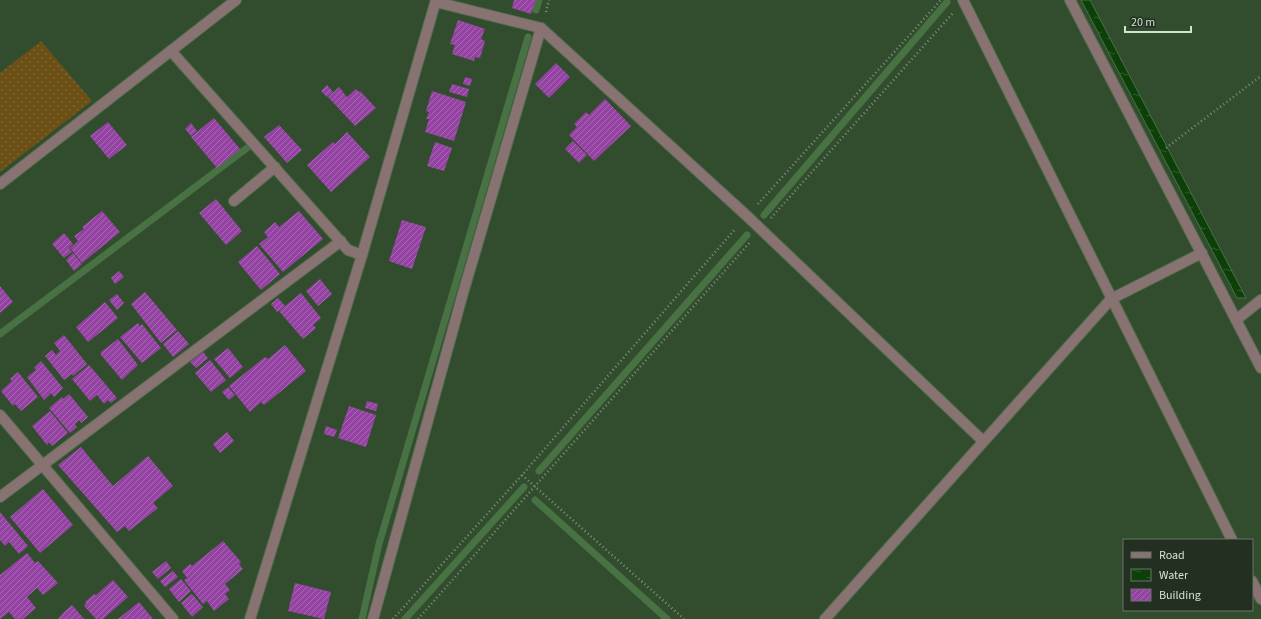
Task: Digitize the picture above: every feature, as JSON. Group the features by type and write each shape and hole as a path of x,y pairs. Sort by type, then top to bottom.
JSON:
{"street":[{"path":"0,184 236,0"},
{"path":"1070,0 1261,368"},
{"path":"250,619 362,255 436,1 541,28 747,216 983,441"},
{"path":"963,1 1231,539"},
{"path":"373,619 463,293 541,28"},
{"path":"171,51 348,250 362,255"},
{"path":"234,201 275,167"},
{"path":"0,497 341,241"},
{"path":"825,619 1111,299 1202,253"},
{"path":"1236,320 1261,300"},
{"path":"0,414 173,619"},
{"path":"1253,583 1261,599"}],"path":[{"path":"393,619 522,475 747,216 941,0"},
{"path":"418,619 963,1"},
{"path":"1169,146 1261,76"},
{"path":"522,475 684,619"}],"shaded area":[{"path":"41,41 92,101 0,172 0,73"}],"water":[{"path":"1081,0 1090,0 1246,298 1237,298"}],"building":[{"path":"514,0 536,0 531,14 512,8"},
{"path":"458,20 485,29 481,39 485,41 480,58 475,57 474,61 452,54 455,45 450,44"},
{"path":"556,63 570,77 549,98 535,84"},
{"path":"465,77 472,79 470,86 463,84"},
{"path":"452,84 469,89 467,97 449,92"},
{"path":"327,85 333,92 327,97 321,91"},
{"path":"339,87 347,97 356,89 359,92 360,91 376,108 355,126 328,97"},
{"path":"432,91 466,102 454,141 425,132 429,119 426,119 429,112 426,111"},
{"path":"605,99 631,126 594,161 569,135 577,127 574,124 586,112 589,115"},
{"path":"214,118 240,149 217,168 191,137"},
{"path":"108,122 127,145 109,159 90,136"},
{"path":"191,123 197,131 191,136 185,129"},
{"path":"279,125 302,150 287,163 264,137"},
{"path":"347,132 370,157 331,192 307,165 333,142 335,144"},
{"path":"573,141 587,155 579,163 565,149"},
{"path":"435,142 452,148 444,171 427,166"},
{"path":"216,199 242,231 226,245 199,213"},
{"path":"102,211 120,232 82,263 70,248 78,241 74,236 84,229 82,227"},
{"path":"299,211 323,239 283,272 259,244 268,237 264,232 275,222 279,227"},
{"path":"402,220 426,227 412,269 389,261"},
{"path":"64,233 73,244 69,248 72,252 64,258 52,244"},
{"path":"257,246 280,274 261,290 238,262"},
{"path":"73,253 82,264 74,271 66,260"},
{"path":"119,271 124,277 115,284 111,278"},
{"path":"320,279 332,294 318,306 306,291"},
{"path":"0,286 13,302 0,313"},
{"path":"145,292 177,330 161,343 131,304"},
{"path":"301,293 321,318 313,325 316,328 303,339 279,311"},
{"path":"117,294 124,303 117,310 109,300"},
{"path":"278,298 285,306 277,312 271,304"},
{"path":"105,302 118,318 88,342 76,327"},
{"path":"138,323 140,326 142,324 161,348 142,363 120,337"},
{"path":"178,331 189,344 173,357 163,344"},
{"path":"64,335 87,364 73,376 72,374 64,380 45,356 52,350 56,355 60,351 54,343"},
{"path":"118,339 138,365 122,380 101,355 101,352"},
{"path":"285,345 306,371 264,405 261,402 250,412 229,386 265,357 268,359"},
{"path":"228,348 243,367 230,378 214,359"},
{"path":"203,352 208,358 196,368 190,362"},
{"path":"210,360 226,380 211,392 195,373"},
{"path":"41,361 63,388 54,397 51,393 44,400 27,377 36,370 34,368"},
{"path":"89,365 117,398 111,403 108,400 104,404 97,395 90,401 72,379"},
{"path":"18,372 38,397 21,411 15,404 13,406 1,391 12,381 10,379"},
{"path":"228,387 235,395 229,400 222,392"},
{"path":"69,394 88,417 81,423 79,420 75,424 77,427 70,433 49,408 62,397 63,399"},
{"path":"367,401 378,404 376,411 365,408"},
{"path":"349,406 376,415 366,447 338,438"},
{"path":"50,411 68,433 52,446 49,442 47,445 32,426"},
{"path":"326,426 337,430 334,437 324,434"},
{"path":"227,432 234,441 220,453 213,444"},
{"path":"81,447 113,486 148,456 173,486 153,503 158,508 129,531 125,526 117,532 58,465"},
{"path":"43,489 73,525 40,553 10,517"},
{"path":"0,512 28,546 19,554 9,542 5,546 0,540"},
{"path":"223,541 241,562 239,564 243,569 225,584 230,590 225,594 229,599 214,611 207,601 203,604 184,580 187,578 182,571 190,564 192,566"},
{"path":"27,553 35,563 38,561 58,583 43,595 37,588 27,597 36,608 23,619 15,619 9,612 0,619 0,575"},
{"path":"166,561 171,568 158,579 152,572"},
{"path":"173,571 178,577 165,587 160,581"},
{"path":"181,579 191,591 179,602 169,589"},
{"path":"113,580 128,597 103,619 96,619 84,606 86,604 85,602 94,594 96,595"},
{"path":"295,583 331,592 324,619 288,611"},
{"path":"192,594 203,607 192,617 181,603"},
{"path":"139,602 153,619 118,619"},
{"path":"72,605 84,619 58,619 64,612"}],"waterway":[{"path":"536,10 539,0"},
{"path":"764,215 947,2"},
{"path":"362,619 379,544 528,37"},
{"path":"0,334 247,148"},
{"path":"539,471 747,235"},
{"path":"405,619 524,487"},
{"path":"535,500 667,619"}]}
